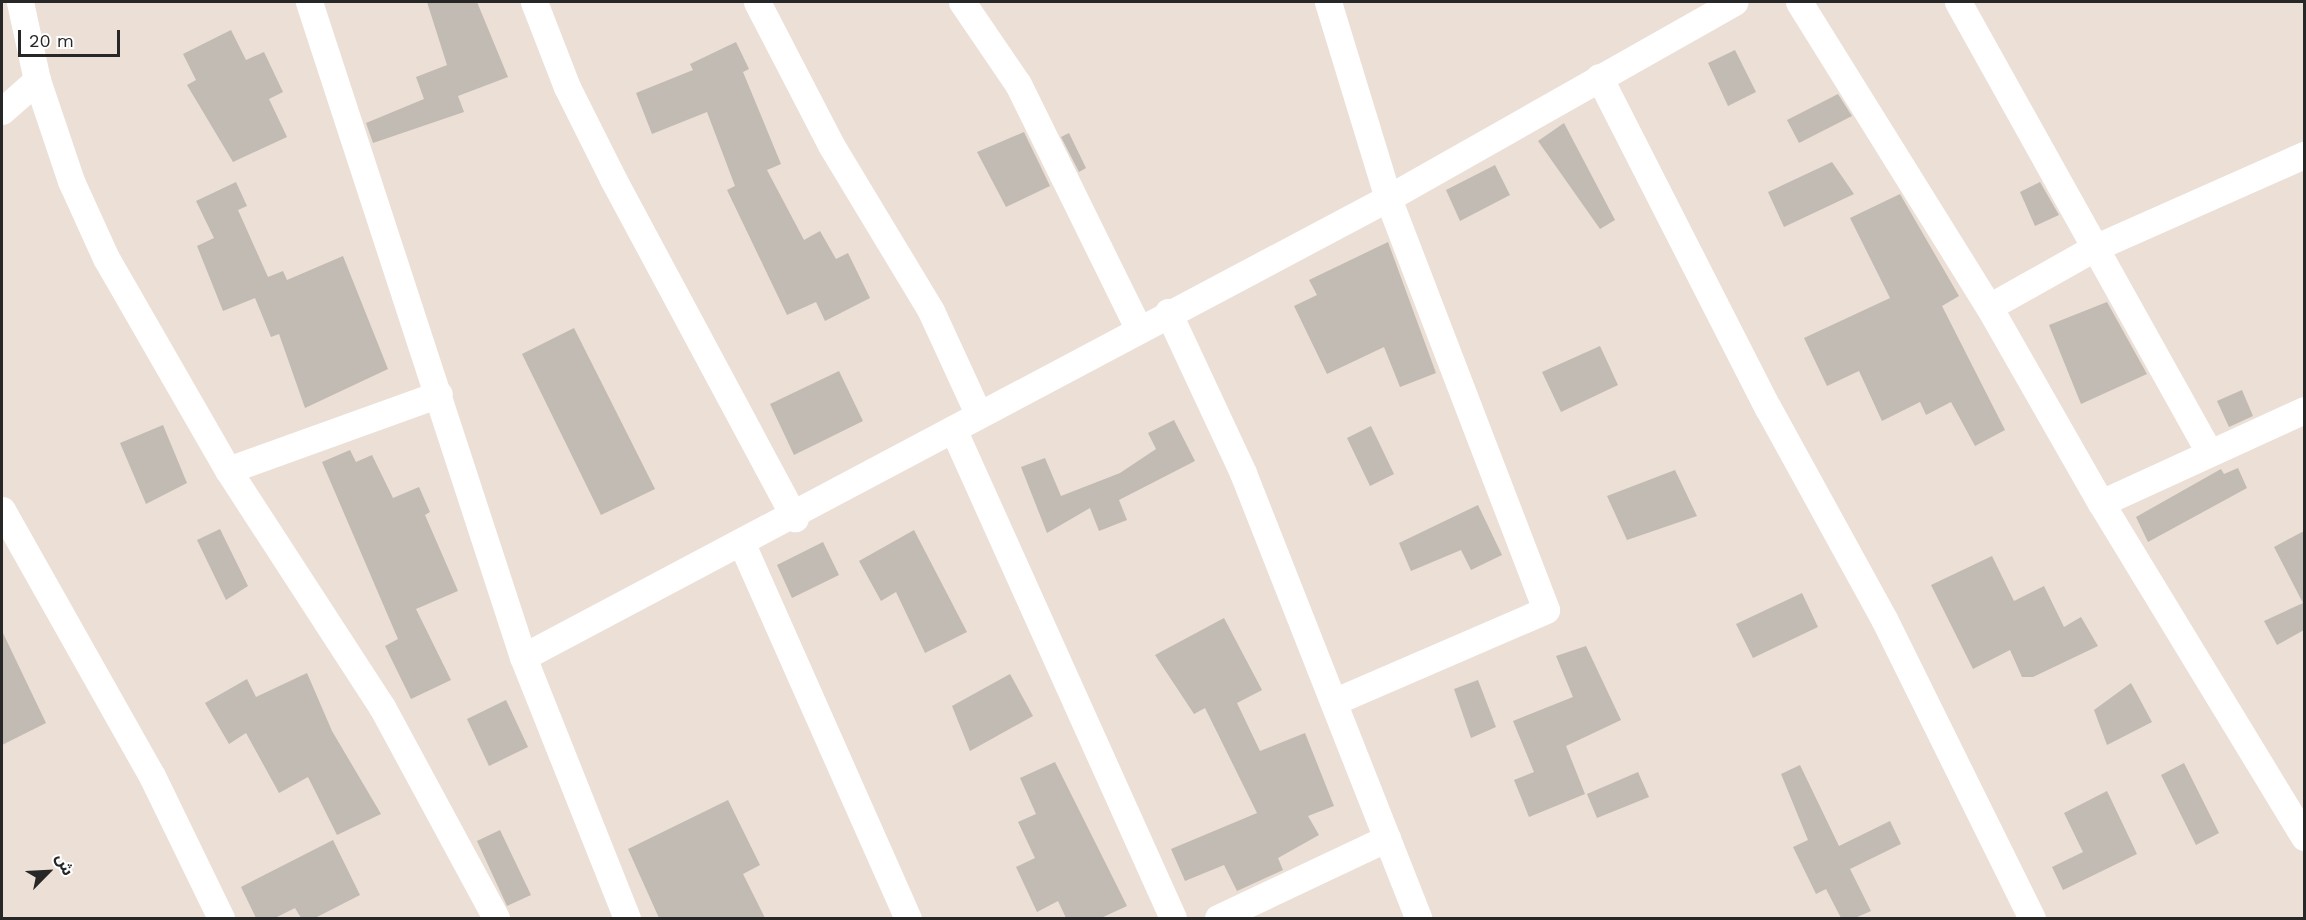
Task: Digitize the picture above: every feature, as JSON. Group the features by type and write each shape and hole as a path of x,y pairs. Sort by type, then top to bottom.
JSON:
{"street":[{"path":"20,2 37,80 72,181 106,258 228,470 382,707 496,918"},
{"path":"309,2 439,394 523,657 627,918"},
{"path":"534,2 567,87 613,179 795,518"},
{"path":"757,2 831,145 931,311 978,413"},
{"path":"962,2 1018,84 1138,328"},
{"path":"1328,2 1388,198 1546,610 1336,701"},
{"path":"523,657 795,518 978,413 1388,198 1599,76 1734,2"},
{"path":"1799,2 1989,307 2101,503 2304,837"},
{"path":"1958,2 2209,452"},
{"path":"1599,76 1768,408 1884,620 2032,918"},
{"path":"2,111 37,80"},
{"path":"1989,307 2094,248 2304,155"},
{"path":"1168,312 1242,473 1336,701 1418,918"},
{"path":"228,470 439,394"},
{"path":"2101,503 2304,410"},
{"path":"952,429 1173,918"},
{"path":"2,510 152,776 221,918"},
{"path":"742,544 908,918"},
{"path":"1218,918 1388,837"}],"building":[{"path":"427,2 477,2 508,77 458,96 464,112 373,143 366,123 424,99 416,77 447,65"},
{"path":"231,30 246,60 264,52 283,92 269,99 287,137 233,162 187,85 196,80 183,54"},
{"path":"736,42 749,69 743,72 781,164 767,170 804,240 820,231 836,259 848,253 870,298 825,321 816,302 787,315 727,190 735,186 707,112 652,134 636,93 693,70 690,64"},
{"path":"1735,50 1756,92 1728,106 1708,63"},
{"path":"1838,94 1852,116 1799,143 1787,120"},
{"path":"1564,123 1615,220 1600,229 1538,141"},
{"path":"1024,132 1050,186 1006,207 977,152"},
{"path":"1069,133 1086,168 1079,172 1061,137"},
{"path":"1832,162 1854,194 1784,227 1768,192"},
{"path":"1495,165 1510,195 1460,221 1446,190"},
{"path":"236,182 247,206 238,210 268,277 283,271 287,280 343,256 388,369 305,408 279,334 271,337 255,298 223,311 197,246 214,238 196,201"},
{"path":"2040,182 2059,215 2035,226 2020,192"},
{"path":"1900,194 1959,296 1942,306 2005,430 1975,446 1951,402 1926,415 1920,402 1882,421 1859,371 1827,386 1804,338 1890,298 1850,218"},
{"path":"1388,242 1436,373 1400,387 1384,347 1327,374 1294,306 1317,295 1309,280"},
{"path":"2107,302 2147,374 2081,404 2049,325"},
{"path":"574,328 655,489 601,515 522,354"},
{"path":"1600,346 1618,385 1561,412 1542,372"},
{"path":"839,371 863,421 794,455 770,404"},
{"path":"2242,390 2253,416 2229,427 2217,401"},
{"path":"1174,420 1195,461 1119,500 1127,520 1099,531 1090,508 1047,533 1021,467 1045,458 1061,496 1120,473 1156,449 1148,433"},
{"path":"163,425 187,483 146,504 120,443"},
{"path":"1371,426 1394,474 1370,486 1347,438"},
{"path":"350,450 356,462 372,455 393,498 419,487 430,512 425,515 458,591 416,609 451,680 411,699 385,646 398,639 322,462"},
{"path":"2238,468 2247,488 2148,542 2136,517 2221,469 2224,474"},
{"path":"1675,470 1697,516 1627,540 1607,496"},
{"path":"1478,505 1502,555 1471,570 1461,550 1411,571 1399,543"},
{"path":"220,529 248,586 226,600 197,540"},
{"path":"914,530 967,632 925,653 896,592 881,601 859,561"},
{"path":"2304,531 2304,630 2277,645 2264,621 2303,603 2274,547"},
{"path":"823,542 839,575 792,598 777,565"},
{"path":"1992,556 2014,601 2044,586 2064,627 2081,617 2098,646 2033,677 2022,677 2010,650 1973,669 1931,585"},
{"path":"1802,593 1818,627 1753,658 1736,624"},
{"path":"1224,618 1262,690 1237,703 1260,751 1305,733 1334,806 1308,816 1319,835 1278,858 1283,870 1237,891 1224,865 1185,881 1171,849 1257,813 1205,708 1194,714 1155,655"},
{"path":"2,631 46,723 2,745"},
{"path":"1586,646 1621,720 1566,746 1585,794 1529,817 1514,780 1534,772 1513,721 1573,697 1556,656"},
{"path":"307,673 332,731 381,814 337,835 308,777 279,793 246,733 229,744 205,703 247,679 256,697"},
{"path":"1010,674 1033,716 970,751 952,706"},
{"path":"1478,680 1496,727 1471,738 1454,689"},
{"path":"2131,683 2152,722 2107,745 2094,710"},
{"path":"506,700 528,747 489,766 467,719"},
{"path":"1055,762 1127,906 1101,918 1066,918 1058,901 1037,912 1016,867 1035,858 1018,822 1036,814 1020,778"},
{"path":"2184,763 2219,833 2196,845 2161,775"},
{"path":"1800,765 1839,846 1890,821 1901,844 1850,869 1871,911 1855,918 1841,918 1826,889 1816,894 1793,847 1808,840 1781,774"},
{"path":"1638,772 1649,797 1597,818 1587,794"},
{"path":"2107,791 2137,854 2063,890 2052,867 2083,852 2064,813"},
{"path":"728,800 760,865 743,874 765,918 659,918 628,849"},
{"path":"500,830 531,895 507,906 477,841"},
{"path":"333,840 360,895 315,918 301,918 295,908 275,918 256,918 241,887"}]}
